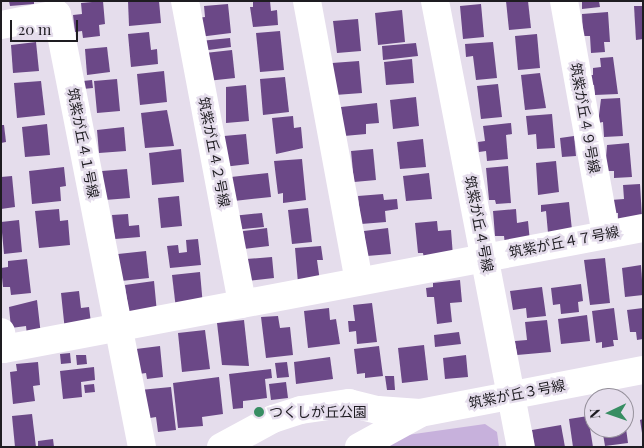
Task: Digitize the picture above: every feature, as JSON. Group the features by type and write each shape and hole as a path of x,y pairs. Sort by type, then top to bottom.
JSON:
{"street":[{"name":"筑紫が丘４２号線","path":"185,1 242,304"},
{"path":"307,1 359,281"},
{"name":"筑紫が丘４号線","path":"435,1 521,447"},
{"name":"筑紫が丘４９号線","path":"564,1 606,234"},
{"name":"筑紫が丘４１号線","path":"1,25 57,14 142,447"},
{"name":"筑紫が丘４７号線","path":"485,258 643,228"},
{"path":"1,332 4,349 485,258"},
{"name":"筑紫が丘３号線","path":"359,447 420,413 643,370"},
{"name":"筑紫が丘３号線","path":"221,447 285,414 339,403 420,413"}],"shaded area":[{"path":"485,424 497,432 499,447 380,447 393,437"}],"building":[{"path":"9,1 34,1 34,4 10,6"},
{"path":"103,1 105,24 99,25 100,36 83,38 82,31 75,32 73,15 82,14 81,3"},
{"path":"128,1 159,1 161,23 129,26"},
{"path":"253,1 270,1 271,11 277,10 278,25 253,27 250,7 253,7"},
{"path":"506,1 528,1 531,28 509,30"},
{"path":"582,1 599,1 600,7 582,9"},
{"path":"228,4 231,33 199,37 197,18 205,17 204,6"},
{"path":"481,4 484,37 463,39 460,6"},
{"path":"634,6 643,6 643,39 636,40"},
{"path":"402,10 405,42 378,45 375,13"},
{"path":"608,12 610,42 604,42 605,52 591,53 590,36 583,36 582,14"},
{"path":"358,19 361,51 337,53 333,21"},
{"path":"280,31 284,70 260,72 256,33"},
{"path":"149,32 151,50 157,49 158,64 131,67 128,34"},
{"path":"537,34 540,68 518,70 515,36"},
{"path":"230,38 231,47 201,51 200,41"},
{"path":"36,42 39,71 13,73 11,45"},
{"path":"493,42 497,78 476,80 473,56 466,57 465,44"},
{"path":"416,43 418,56 383,60 382,46"},
{"path":"107,47 110,72 87,75 85,49"},
{"path":"232,50 235,78 207,81 205,53"},
{"path":"613,57 618,94 595,95 594,85 588,85 588,75 593,75 593,68 601,67 600,58"},
{"path":"412,59 414,83 386,85 384,62"},
{"path":"359,61 362,93 335,95 332,63"},
{"path":"164,71 167,102 140,105 137,74"},
{"path":"540,73 546,108 525,110 521,75"},
{"path":"285,77 289,112 263,115 260,79"},
{"path":"117,79 120,111 97,113 94,81"},
{"path":"92,80 93,88 83,89 83,81"},
{"path":"41,81 45,115 17,118 14,83"},
{"path":"498,84 502,117 481,119 477,86"},
{"path":"246,85 249,121 226,123 226,87"},
{"path":"416,97 419,126 393,129 390,100"},
{"path":"620,98 623,136 604,137 603,122 598,123 601,99"},
{"path":"377,103 379,123 366,124 366,134 344,136 341,107"},
{"path":"167,110 174,146 145,148 141,113"},
{"path":"552,114 555,148 537,149 536,134 528,135 526,116"},
{"path":"293,116 294,128 301,127 303,148 276,154 272,118"},
{"path":"511,123 512,134 506,135 508,159 487,161 486,151 479,152 478,142 485,141 483,126"},
{"path":"47,124 50,155 25,157 22,127"},
{"path":"1,125 4,125 6,142 1,143"},
{"path":"124,127 126,151 99,153 97,130"},
{"path":"246,134 249,164 223,167 224,136"},
{"path":"574,136 576,156 562,157 560,138"},
{"path":"423,139 426,167 400,169 397,142"},
{"path":"629,143 632,177 614,178 614,171 605,171 607,145"},
{"path":"181,149 184,182 152,185 149,153"},
{"path":"373,149 376,180 354,182 351,151"},
{"path":"302,159 306,200 283,203 283,193 278,194 274,161"},
{"path":"556,161 559,192 538,195 536,163"},
{"path":"508,166 511,203 496,204 495,200 489,200 486,168"},
{"path":"64,167 66,186 60,187 61,201 32,204 29,171"},
{"path":"127,169 130,198 105,200 102,171"},
{"path":"268,173 271,197 234,201 231,177"},
{"path":"429,173 432,199 406,201 403,176"},
{"path":"12,176 15,207 1,209 1,177"},
{"path":"640,184 642,218 618,223 618,213 612,213 611,200 624,199 623,185"},
{"path":"383,194 384,200 397,199 398,209 385,211 386,222 361,224 358,196"},
{"path":"179,196 182,226 161,228 158,198"},
{"path":"569,202 572,230 548,233 546,211 541,212 541,205"},
{"path":"308,208 312,242 292,244 288,210"},
{"path":"59,209 60,221 68,220 70,245 39,248 35,211"},
{"path":"516,209 517,223 528,221 530,242 505,245 504,236 495,236 493,211"},
{"path":"262,213 264,227 234,230 232,216"},
{"path":"128,214 129,226 139,225 140,237 115,239 112,215"},
{"path":"19,220 22,252 4,254 1,222"},
{"path":"437,221 438,231 451,230 453,256 424,259 423,253 418,253 415,223"},
{"path":"267,228 269,246 244,249 243,231"},
{"path":"388,228 391,254 367,256 364,231"},
{"path":"198,239 201,265 170,268 167,246 178,245 179,253 187,252 186,240"},
{"path":"321,246 323,260 317,260 320,281 298,283 295,248"},
{"path":"146,251 149,278 121,281 118,254"},
{"path":"272,257 274,278 248,281 246,259"},
{"path":"605,258 610,303 590,305 584,260"},
{"path":"27,259 31,293 11,295 10,287 3,287 1,268 8,267 8,261"},
{"path":"641,265 643,295 625,297 622,268"},
{"path":"200,272 203,306 176,309 172,275"},
{"path":"460,280 462,302 450,303 452,322 437,324 434,297 427,297 426,288 433,287 433,283"},
{"path":"154,281 157,313 129,314 125,285"},
{"path":"581,284 583,301 578,302 579,312 561,314 560,304 553,305 551,288"},
{"path":"542,287 546,316 527,318 526,308 513,310 510,291"},
{"path":"79,291 81,308 89,307 91,323 65,331 61,293"},
{"path":"37,300 41,335 27,336 26,326 11,328 9,307"},
{"path":"372,303 377,342 357,344 356,331 349,332 348,321 355,321 353,305"},
{"path":"329,308 330,320 336,319 340,344 308,348 304,311"},
{"path":"614,308 618,340 613,340 614,346 602,348 602,342 596,343 592,311"},
{"path":"643,308 643,339 637,340 636,332 630,332 627,310"},
{"path":"587,315 590,341 561,344 558,319"},
{"path":"278,316 280,328 290,327 293,355 266,358 261,317"},
{"path":"244,320 249,366 222,365 217,323"},
{"path":"547,320 551,352 517,355 515,341 527,340 525,322"},
{"path":"205,330 210,369 182,372 178,333"},
{"path":"459,332 461,344 435,347 434,335"},
{"path":"424,345 428,380 402,383 398,348"},
{"path":"160,346 163,377 147,379 146,373 139,374 136,349"},
{"path":"379,346 383,376 365,378 365,373 357,374 354,349"},
{"path":"70,353 71,363 61,364 60,354"},
{"path":"76,355 86,355 87,364 77,365"},
{"path":"466,355 468,377 445,379 443,358"},
{"path":"330,357 333,379 296,384 294,362"},
{"path":"38,362 40,385 33,386 35,401 13,404 10,372 17,371 16,364"},
{"path":"287,362 289,377 277,378 275,363"},
{"path":"94,367 95,380 81,382 82,397 63,399 60,371"},
{"path":"271,369 272,378 265,379 267,398 243,401 243,408 233,409 229,374"},
{"path":"385,376 394,376 395,390 387,390"},
{"path":"219,377 223,414 202,417 203,426 178,428 173,383"},
{"path":"286,382 288,398 271,400 269,384"},
{"path":"94,384 95,392 85,393 84,385"},
{"path":"171,387 176,430 158,432 156,417 144,419 140,390"},
{"path":"32,414 36,447 15,447 12,416"},
{"path":"584,417 584,438 592,438 593,447 573,447 569,419"},
{"path":"643,419 643,433 642,433 640,420"},
{"path":"561,425 565,447 534,447 532,430"},
{"path":"604,438 627,438 628,443 605,446"},
{"path":"53,439 54,447 38,447 38,441"}],"place":[{"name":"つくしが丘公園","path":"259,412"}]}
